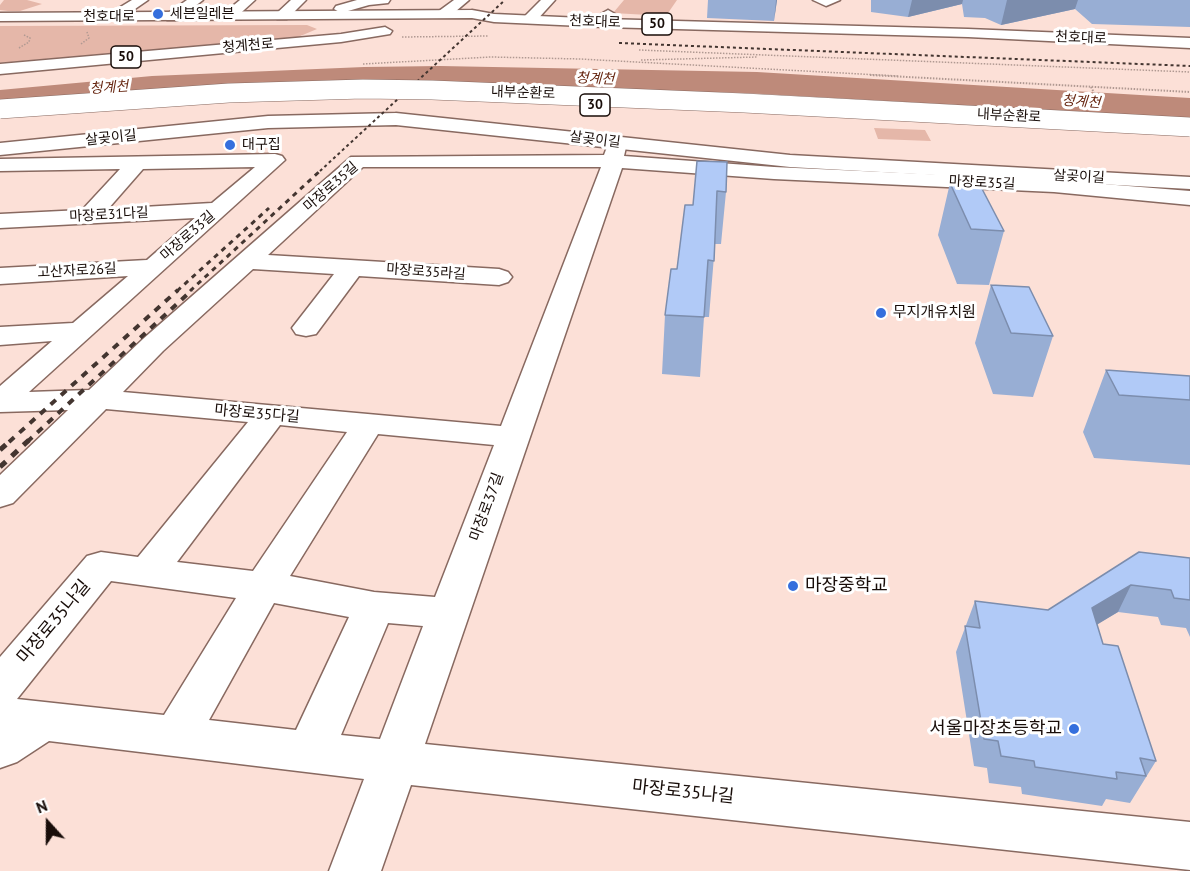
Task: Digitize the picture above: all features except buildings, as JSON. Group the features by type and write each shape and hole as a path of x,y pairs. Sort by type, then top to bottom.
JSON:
{"main road":[{"path":"114,17 141,0"},
{"path":"172,17 196,0"},
{"path":"228,17 248,0"},
{"path":"282,16 299,0"},
{"path":"341,8 368,1 383,0"},
{"path":"444,14 462,0"},
{"path":"492,35 533,25 548,0"},
{"path":"821,28 826,1"},
{"name":"천호대로","path":"0,18 282,16 341,8 494,18 533,25 606,18 1107,43 1190,50"},
{"name":"청계천로","path":"0,69 342,38 459,17 494,18"},
{"name":"천호대로","path":"0,23 533,25 860,41 1107,43 1190,41"},
{"path":"252,46 319,36 329,30 330,26 319,23"},
{"path":"252,46 397,37"},
{"path":"1107,43 1190,55"},
{"name":"내부순환로","path":"0,109 239,92 432,90 733,102 1190,127"},
{"name":"내부순환로","path":"0,116 233,100 435,98 1190,134"},
{"name":"살곶이길","path":"0,149 268,122 396,118 489,127 615,152"},
{"path":"103,162 131,150 130,136"},
{"name":"마장로35길","path":"0,495 153,345 358,161 615,152 1190,198"},
{"name":"마장로37길","path":"356,871 615,152"},
{"name":"마장로33길","path":"0,165 275,160 0,402"},
{"path":"89,216 139,161"},
{"name":"살곶이길","path":"768,166 1190,183"},
{"name":"마장로31다길","path":"0,221 218,210"},
{"name":"마장로35라길","path":"248,261 499,277"},
{"name":"고산자로26길","path":"0,276 153,267"},
{"path":"306,328 352,268"},
{"path":"0,336 81,331"},
{"name":"마장로35다길","path":"0,402 98,399 513,437"},
{"path":"147,572 271,415"},
{"path":"176,736 262,587 368,424"},
{"name":"마장로35나길","path":"0,688 101,566 262,587 374,607 448,613"},
{"path":"310,752 374,607"},
{"path":"0,748 21,718"},
{"name":"마장로35나길","path":"21,718 394,762 1190,846"}],"path":[{"path":"76,46 88,38 89,34 81,31"},
{"path":"16,50 26,45 30,38 20,33"},
{"path":"397,37 492,35"},
{"path":"639,51 796,55 1190,72"},
{"path":"614,61 796,55"},
{"path":"357,64 449,61 491,57 614,61 1190,92"}],"shaded area":[{"path":"4,0 27,0 42,4 20,11 0,10 0,5"},
{"path":"624,0 677,0 666,16 613,13"},
{"path":"307,25 317,29 298,37 0,63 0,26"},
{"path":"874,128 925,130 931,141 878,139"}],"water":[{"name":"청계천","path":"440,66 757,72 1190,98 1190,118 745,93 393,85 0,106 0,90 152,76"}],"railway":[{"path":"320,171 505,0"},
{"path":"619,43 1190,66"},
{"path":"190,291 321,170"},
{"path":"177,291 269,208"},
{"path":"9,442 178,290"},
{"path":"27,442 192,290"},
{"path":"0,450 11,440"},
{"path":"0,467 29,440"}],"place":[{"name":"세븐일레븐","path":"158,14"},
{"name":"대구집","path":"230,145"},
{"name":"무지개유치원","path":"881,313"},
{"name":"마장중학교","path":"793,586"},
{"name":"서울마장초등학교","path":"1074,729"}]}
